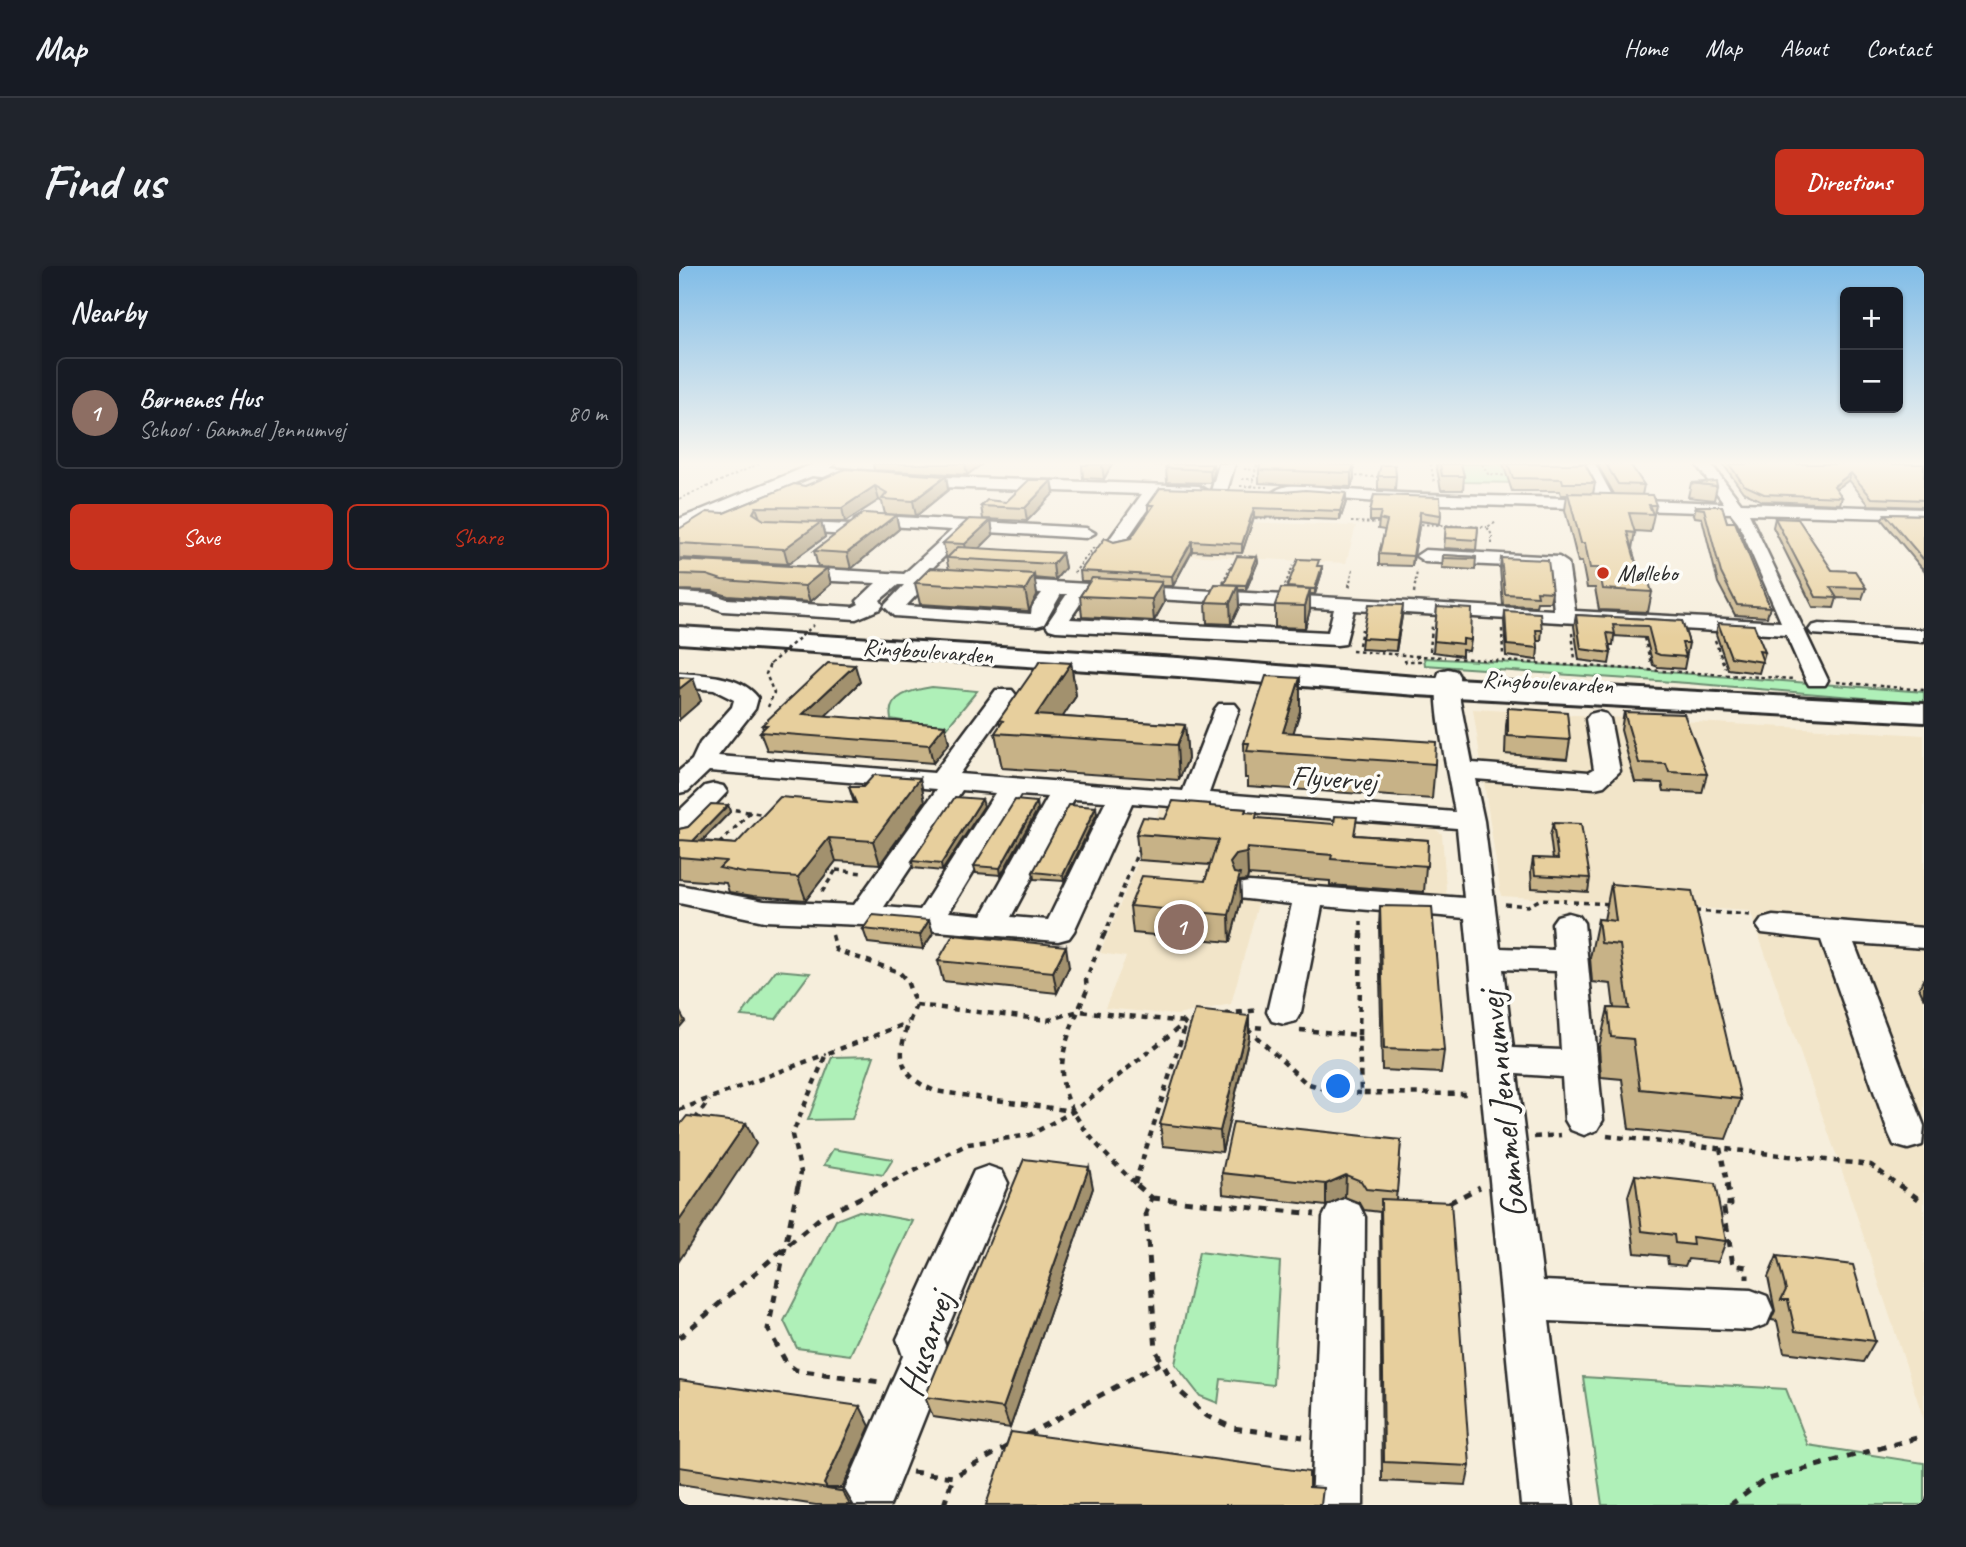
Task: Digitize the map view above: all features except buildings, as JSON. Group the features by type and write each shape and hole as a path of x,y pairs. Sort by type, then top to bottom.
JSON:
{"main road":[{"name":"Ringboulevarden","path":"679,635 1178,667 1431,669 1922,705"}],"street":[{"path":"842,522 858,524"},
{"path":"794,573 861,522"},
{"path":"994,527 1000,522"},
{"path":"1115,544 1131,522"},
{"path":"1746,522 1817,680"},
{"path":"769,527 858,524 967,526 1086,533"},
{"path":"679,598 712,600 723,605 856,613 873,605 867,601 907,579 967,526"},
{"path":"1426,556 1559,563 1567,616"},
{"path":"769,572 1793,629"},
{"path":"907,579 894,606 901,612 1037,620 1044,611 1042,606 1056,588"},
{"path":"1081,589 1056,625 1337,639 1351,604"},
{"path":"1819,630 1924,636"},
{"name":"Gammel Jennumvej","path":"1431,669 1461,770 1470,821 1547,1505"},
{"path":"679,680 714,682 734,688 745,698 743,709 709,747 703,763 679,785"},
{"path":"854,914 890,875 1004,695"},
{"path":"1193,800 1227,709"},
{"path":"1461,770 1595,780 1607,771 1598,719"},
{"name":"Flyvervej","path":"703,763 1470,821"},
{"path":"929,920 1012,787"},
{"path":"991,926 1065,791"},
{"path":"679,894 764,911 854,914 1058,931 1122,795"},
{"path":"679,826 708,798"},
{"path":"1249,891 1479,905"},
{"path":"1285,1024 1309,895"},
{"path":"1568,923 1588,1130"},
{"path":"1773,926 1924,939"},
{"path":"1834,932 1908,1134"},
{"path":"1485,958 1571,961"},
{"path":"1499,1077 1580,1065"},
{"name":"Husarvej","path":"871,1487 926,1356 920,1339 988,1183"},
{"path":"1337,1505 1344,1217"},
{"path":"1524,1300 1751,1310"}],"path":[{"path":"1351,522 1386,523"},
{"path":"1410,524 1487,527 1497,522"},
{"path":"1487,527 1492,535 1492,559"},
{"path":"1351,604 1346,648 1431,669"},
{"path":"1431,669 1434,609"},
{"path":"1502,613 1503,655"},
{"path":"1567,616 1575,659"},
{"path":"1640,620 1651,663"},
{"path":"1709,624 1725,668"},
{"path":"770,664 814,625"},
{"path":"1431,669 1419,663 1405,661 1409,666 1431,669 1817,680 1922,705"},
{"path":"708,798 773,816"},
{"path":"713,851 751,812"},
{"path":"1141,846 1086,980 1087,989 1062,1068 1063,1088 1074,1111 1120,1170 1152,1198 1146,1213 1156,1351 1160,1363 1187,1401 1205,1415 1234,1429 1339,1442"},
{"path":"824,869 890,875"},
{"path":"1361,899 1361,1093"},
{"path":"1479,905 1528,906 1541,899 1622,905"},
{"path":"1689,910 1755,915 1773,926"},
{"path":"854,914 832,937 836,950 848,958 887,967 904,978 916,1005 908,1023 900,1056 908,1079 935,1091 1074,1111"},
{"path":"916,1005 1048,1020 1079,1011 1198,1021"},
{"path":"1222,1014 1246,1010 1285,1024"},
{"path":"679,1338 821,1217 968,1144 1030,1135 1074,1111 1186,1022"},
{"path":"1135,1183 1186,1022"},
{"path":"679,1110 908,1023"},
{"path":"1233,1025 1285,1024 1359,1035"},
{"path":"1244,1026 1306,1083 1332,1091 1361,1093 1499,1077"},
{"path":"826,1054 792,1135 801,1172 768,1329 787,1364 796,1370 822,1376 913,1386"},
{"path":"687,1130 711,1099"},
{"path":"1506,1138 1588,1130 1871,1166 1924,1203"},
{"path":"1720,1148 1731,1204 1723,1203 1733,1265 1747,1267 1751,1310"},
{"path":"871,1487 953,1477 1160,1363"},
{"path":"1730,1505 1765,1480 1924,1436"},
{"path":"944,1505 953,1477"}],"shaded area":[{"path":"1124,522 1356,526 1346,563 1101,551"},
{"path":"1473,709 1924,735 1924,1420 1843,1174 1750,911 1501,896"},
{"path":"1161,806 1431,826 1442,834 1447,901 1262,889 1231,1004 1177,1015 1105,1008 1126,957 1100,953"}],"green space":[{"path":"1424,658 1640,670 1924,692 1924,703 1425,665"},
{"path":"932,687 977,691 946,729 891,719 893,704 897,699 909,692"},
{"path":"776,970 810,973 776,1019 741,1016"},
{"path":"874,1056 852,1119 808,1120 832,1057"},
{"path":"833,1149 893,1159 883,1175 824,1165"},
{"path":"859,1211 913,1221 850,1355 797,1348 784,1321 836,1220"},
{"path":"1199,1252 1280,1262 1273,1385 1221,1379 1218,1403 1200,1396 1175,1364"},
{"path":"1583,1377 1786,1389 1808,1445 1924,1463 1924,1505 1602,1505"}],"place":[{"name":"Møllebo","path":"1603,573"},
{"name":"Børnenes Hus","path":"1181,927"}]}
